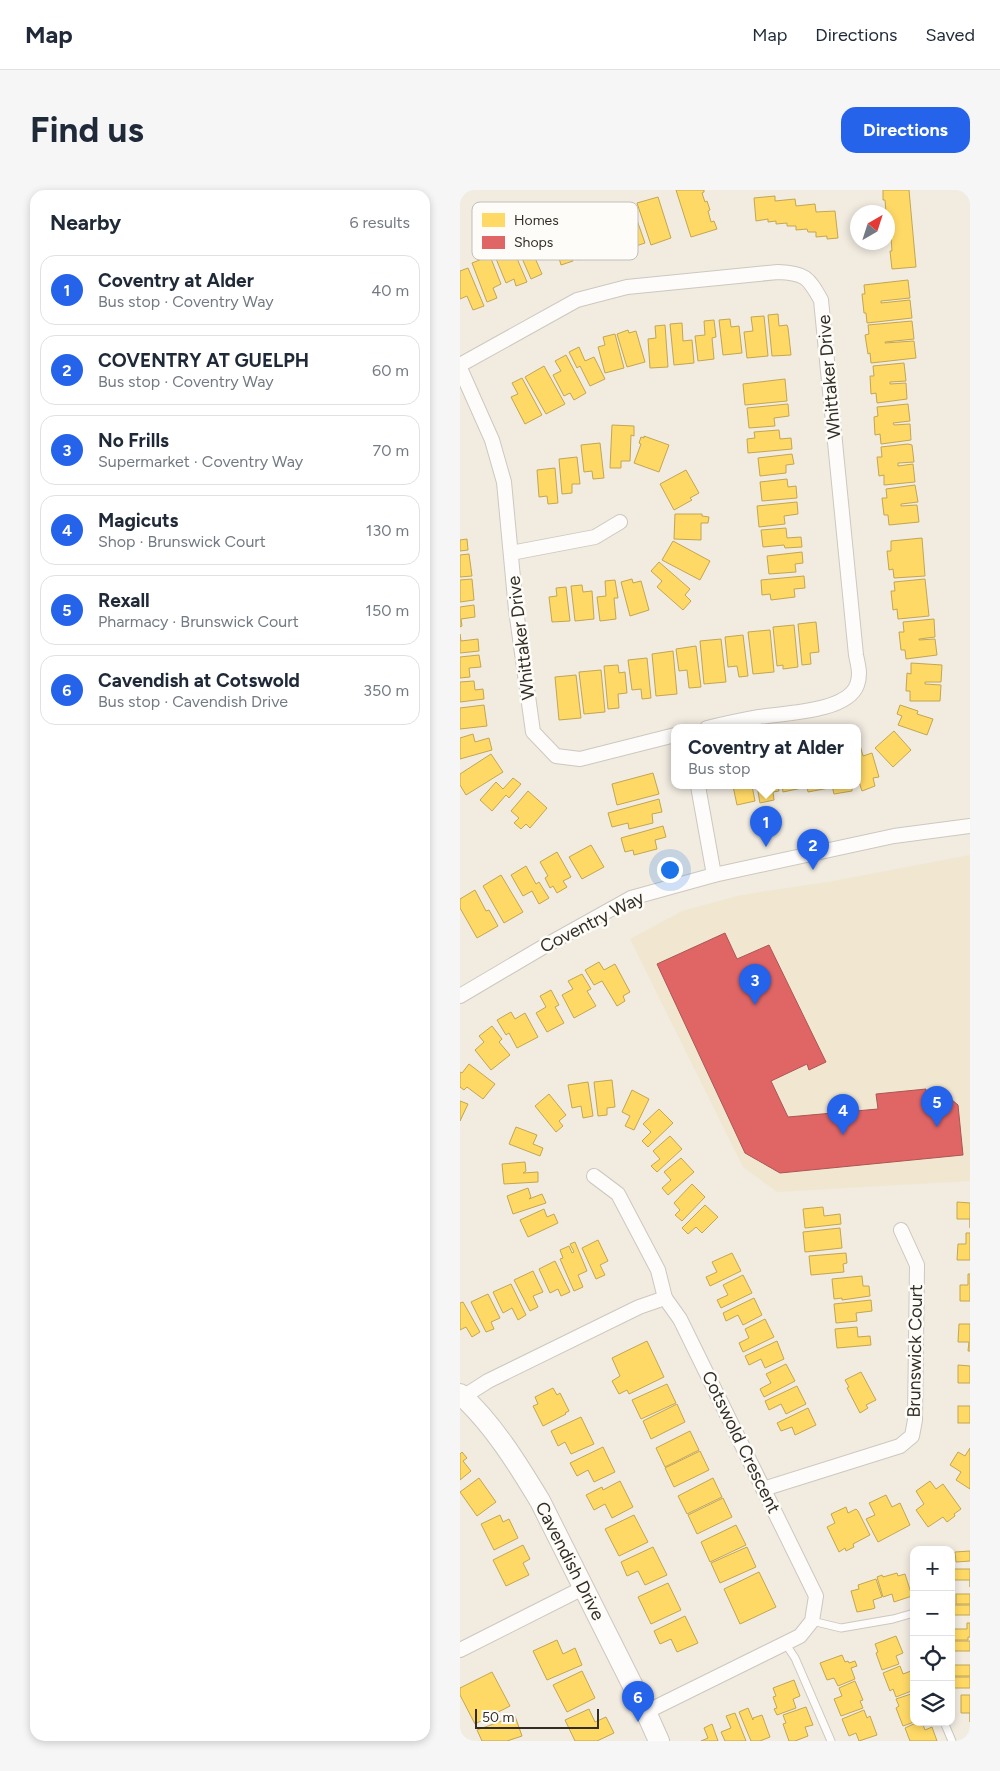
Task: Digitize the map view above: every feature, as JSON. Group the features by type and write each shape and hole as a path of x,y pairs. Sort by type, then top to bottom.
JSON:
{"street":[{"name":"Whittaker Drive","path":"671,736 580,759 556,756 533,732 502,474 492,440 460,366 576,300 628,287 778,272 797,273 811,282 822,300 856,655 860,672 857,686 844,700 815,710 758,717 726,724"},
{"path":"511,553 595,537 620,522"},
{"path":"699,789 714,875"},
{"name":"Coventry Way","path":"460,996 543,946 631,898 714,875 894,836 970,826"},
{"path":"462,1396 488,1381 639,1306 664,1298 658,1270 618,1194 594,1176"},
{"name":"Brunswick Court","path":"763,1490 900,1446 912,1436 915,1420 917,1265 901,1230"},
{"name":"Cotswold Crescent","path":"664,1298 680,1318 816,1596 812,1621"},
{"name":"Cavendish Drive","path":"462,1396 489,1424 540,1501 659,1741"},
{"path":"460,1650 583,1588"},
{"path":"646,1712 800,1636 812,1621"}],"lane":[{"path":"812,1621 841,1628 910,1614"},
{"path":"785,1643 795,1658 831,1741"},
{"path":"946,1726 952,1741"}],"shaded area":[{"path":"970,855 970,1181 777,1192 743,1167 630,939 682,911 741,895 833,881"}],"building: Homes":[{"path":"676,190 704,190 702,193 710,210 708,211 711,222 714,221 717,229 691,237"},
{"path":"883,190 909,190 916,267 892,269 890,251 895,250 895,205 885,205 885,200 883,200"},
{"path":"775,196 775,201 795,199 796,206 815,204 816,212 835,211 838,238 816,237 816,232 808,232 807,229 796,230 796,226 787,226 787,223 776,224 776,221 768,222 768,219 756,221 754,198"},
{"path":"658,197 671,238 651,245 638,203"},
{"path":"638,223 645,243 638,245"},
{"path":"480,260 492,260 501,284 493,288 497,298 487,302 472,263"},
{"path":"497,260 518,260 527,282 516,286 514,279 506,283"},
{"path":"523,260 536,260 542,274 531,279"},
{"path":"560,260 573,260 573,261 561,265"},
{"path":"468,268 484,306 473,310 467,296 460,299 460,271"},
{"path":"908,280 910,298 881,301 881,303 910,300 912,318 867,323 862,294 865,294 864,285"},
{"path":"778,314 779,326 787,325 788,328 791,355 772,356 768,315"},
{"path":"764,316 768,356 747,358 744,332 753,331 751,317"},
{"path":"730,319 731,327 739,326 742,353 723,355 719,320"},
{"path":"714,320 716,337 712,338 714,359 698,361 695,336 705,335 704,321"},
{"path":"912,321 914,339 885,343 914,341 916,358 871,363 865,335 869,334 868,325"},
{"path":"682,323 683,341 692,340 694,363 674,365 670,324"},
{"path":"665,325 668,367 650,368 648,339 656,338 655,326"},
{"path":"628,330 629,333 636,331 645,362 627,367 617,334"},
{"path":"615,334 624,368 605,373 598,347 605,345 603,337"},
{"path":"579,347 585,361 594,357 605,379 590,386 580,366 577,368 569,352"},
{"path":"566,355 586,393 574,400 570,393 564,396 553,375 561,371 555,361"},
{"path":"904,363 906,381 890,382 890,384 906,383 907,399 877,403 876,393 871,394 870,376 874,376 873,366"},
{"path":"544,366 565,404 546,414 525,377"},
{"path":"522,378 542,415 525,424 511,397 518,394 512,383"},
{"path":"785,379 787,401 745,405 743,384"},
{"path":"788,404 789,416 774,418 775,426 749,428 747,408"},
{"path":"908,404 910,421 893,423 894,425 910,424 911,440 881,444 880,434 875,435 874,417 878,416 877,407"},
{"path":"612,425 634,426 634,436 631,435 630,461 621,461 621,468 610,468"},
{"path":"779,430 780,439 791,438 792,449 748,453 747,439 755,438 754,432"},
{"path":"644,436 669,445 659,472 634,463 641,444 639,443 641,437 644,438"},
{"path":"600,443 604,478 593,479 592,471 584,472 581,445"},
{"path":"912,445 914,462 898,463 898,466 913,464 915,482 884,485 884,475 879,476 877,457 882,457 881,447"},
{"path":"792,454 794,464 786,465 786,473 760,476 758,458"},
{"path":"577,457 580,484 572,484 572,493 562,494 559,459"},
{"path":"555,468 558,503 548,504 547,496 539,497 537,470"},
{"path":"686,470 699,493 690,498 692,500 674,510 660,484"},
{"path":"787,479 788,487 796,486 797,498 762,501 760,482"},
{"path":"915,485 918,502 901,504 901,506 917,505 919,522 889,525 888,515 884,515 882,498 887,498 886,489"},
{"path":"797,502 798,514 784,516 785,524 759,527 757,506"},
{"path":"675,514 702,514 702,516 709,517 708,523 701,523 701,540 674,539"},
{"path":"786,528 787,538 801,537 802,547 785,548 784,545 763,547 761,530"},
{"path":"922,538 925,576 894,578 893,569 889,570 887,551 891,551 891,541"},
{"path":"467,539 468,550 460,551 460,540"},
{"path":"673,541 710,561 700,580 662,560"},
{"path":"802,552 803,563 795,564 796,572 769,574 767,556"},
{"path":"469,554 472,576 460,577 460,555"},
{"path":"659,562 690,589 685,595 691,601 683,610 657,587 662,581 651,571"},
{"path":"804,576 805,588 794,589 795,597 771,600 770,594 762,595 761,580"},
{"path":"472,579 474,600 460,602 460,580"},
{"path":"632,579 633,583 641,581 649,610 630,616 621,582"},
{"path":"925,579 929,616 898,619 897,609 893,610 891,591 895,591 894,582"},
{"path":"615,580 618,598 614,598 616,619 600,621 597,597 606,596 605,581"},
{"path":"582,585 583,592 592,591 594,619 575,621 571,586"},
{"path":"566,587 570,621 552,622 549,597 557,596 556,588"},
{"path":"474,605 475,617 461,619 462,626 460,627 460,607"},
{"path":"934,619 935,637 919,640 935,639 937,655 906,659 905,650 901,650 899,632 904,632 903,622"},
{"path":"816,622 819,652 810,653 811,664 802,665 798,624"},
{"path":"794,625 798,667 783,669 783,665 777,666 773,627"},
{"path":"770,630 774,672 753,674 748,632"},
{"path":"460,634 461,641 478,639 479,651 460,653"},
{"path":"743,635 748,676 739,677 737,666 728,667 725,637"},
{"path":"721,639 726,682 704,684 700,641"},
{"path":"696,646 701,687 689,688 687,670 679,671 676,649"},
{"path":"673,651 677,694 656,696 652,654"},
{"path":"479,655 481,667 469,668 470,677 460,678 460,657"},
{"path":"647,658 651,698 642,699 641,689 632,690 628,660"},
{"path":"911,663 942,665 941,682 925,682 925,684 941,685 940,701 910,701 910,691 906,691 907,673 911,674"},
{"path":"618,665 619,673 625,672 627,693 618,694 619,708 608,709 604,666"},
{"path":"601,670 605,712 584,714 579,672"},
{"path":"576,675 581,718 559,720 555,677"},
{"path":"474,681 475,690 483,689 484,699 460,702 460,682"},
{"path":"484,705 487,726 460,729 460,708"},
{"path":"900,705 918,711 917,714 933,719 927,735 898,725 902,716 897,714"},
{"path":"894,731 911,750 893,767 875,748"},
{"path":"473,734 475,742 489,738 492,750 460,759 460,738"},
{"path":"861,749 863,756 872,753 879,777 873,778 875,786 862,791"},
{"path":"491,754 503,772 466,795 460,785 460,774"},
{"path":"653,773 659,794 617,805 612,784"},
{"path":"513,778 521,784 509,798 506,795 492,811 480,800 496,782 503,789"},
{"path":"734,789 753,789 755,801 737,805"},
{"path":"758,789 779,789 779,791 773,792 774,800 760,803"},
{"path":"782,789 797,789 783,792"},
{"path":"808,789 824,789 808,792"},
{"path":"833,789 852,789 852,791 834,794"},
{"path":"528,791 547,808 530,828 526,824 521,829 514,823 519,818 511,811"},
{"path":"659,799 662,812 652,814 653,823 629,829 628,823 612,827 608,813"},
{"path":"663,826 666,837 655,840 657,849 634,855 633,850 625,852 621,838"},
{"path":"591,845 604,867 582,879 569,857"},
{"path":"557,852 571,877 563,881 567,887 557,893 553,886 550,888 545,878 548,876 540,862"},
{"path":"526,866 536,884 539,882 549,898 539,904 532,891 523,896 511,875"},
{"path":"501,875 523,912 504,923 483,886"},
{"path":"475,890 486,911 489,910 498,926 477,938 460,908 460,899"},
{"path":"599,962 604,970 615,964 630,992 623,996 625,1001 617,1006 602,981 594,985 585,970"},
{"path":"582,974 591,989 587,991 596,1006 574,1018 562,995 573,989 568,981"},
{"path":"551,990 559,1005 555,1007 564,1023 547,1032 536,1013 546,1007 540,996"},
{"path":"511,1012 515,1019 525,1013 538,1037 517,1048 509,1033 506,1035 497,1020"},
{"path":"492,1026 502,1039 499,1042 510,1055 491,1070 475,1050 484,1042 479,1036"},
{"path":"469,1064 495,1084 483,1099 467,1087 464,1090 460,1087 460,1072 462,1073"},
{"path":"612,1080 615,1107 607,1108 607,1115 598,1116 594,1082"},
{"path":"588,1082 593,1116 583,1118 581,1106 572,1108 568,1085"},
{"path":"632,1090 649,1099 634,1130 625,1126 630,1116 622,1112"},
{"path":"549,1094 566,1115 559,1121 563,1126 556,1132 535,1106"},
{"path":"460,1101 468,1104 460,1121"},
{"path":"659,1109 673,1123 648,1147 642,1141 651,1132 643,1124"},
{"path":"516,1127 537,1135 533,1144 543,1148 540,1156 509,1144"},
{"path":"670,1136 682,1149 657,1172 651,1166 660,1159 653,1151"},
{"path":"681,1158 694,1172 668,1195 662,1188 671,1180 664,1172"},
{"path":"525,1162 526,1171 523,1173 538,1172 538,1182 504,1184 502,1164"},
{"path":"692,1184 705,1197 682,1221 675,1215 680,1210 674,1203"},
{"path":"528,1188 531,1197 529,1199 542,1194 546,1203 513,1214 507,1196"},
{"path":"957,1202 970,1203 970,1219 957,1219"},
{"path":"705,1205 718,1217 702,1233 696,1227 688,1234 682,1228"},
{"path":"823,1207 824,1216 840,1214 841,1224 805,1228 803,1209"},
{"path":"544,1209 547,1217 554,1214 558,1223 528,1237 520,1220"},
{"path":"840,1228 842,1248 805,1252 803,1232"},
{"path":"966,1233 970,1233 970,1260 957,1260 958,1244 966,1244"},
{"path":"598,1240 608,1261 600,1265 605,1275 596,1279 582,1248"},
{"path":"575,1242 587,1271 578,1275 583,1287 574,1291 560,1259 563,1258 560,1250 569,1246 572,1253 574,1252 570,1244"},
{"path":"732,1253 741,1271 710,1286 706,1277 717,1272 712,1262"},
{"path":"846,1253 847,1263 843,1264 844,1272 811,1275 809,1256"},
{"path":"555,1261 570,1292 561,1296 558,1289 550,1293 539,1269"},
{"path":"533,1271 543,1292 533,1296 538,1307 530,1311 514,1280"},
{"path":"968,1274 970,1274 970,1301 960,1301 960,1285 968,1285"},
{"path":"743,1275 752,1293 721,1308 717,1300 728,1295 723,1285"},
{"path":"862,1276 863,1286 869,1286 870,1296 842,1300 842,1298 834,1299 832,1279"},
{"path":"511,1284 526,1315 518,1320 512,1308 503,1313 493,1292"},
{"path":"488,1294 500,1318 491,1322 494,1329 486,1332 471,1302"},
{"path":"754,1298 762,1315 743,1325 738,1315 726,1321 723,1313"},
{"path":"871,1300 872,1311 856,1313 857,1321 836,1323 834,1304"},
{"path":"463,1302 480,1332 472,1337 466,1327 460,1330 460,1303"},
{"path":"765,1319 774,1337 743,1352 739,1343 749,1338 745,1329"},
{"path":"959,1324 970,1324 970,1351 968,1351 969,1342 958,1342"},
{"path":"857,1327 858,1337 870,1336 871,1345 837,1348 835,1329"},
{"path":"647,1341 664,1377 629,1394 627,1390 619,1394 612,1381 620,1376 612,1358"},
{"path":"777,1341 784,1359 765,1368 761,1359 749,1365 745,1356"},
{"path":"786,1364 795,1381 764,1397 760,1389 771,1383 766,1374"},
{"path":"958,1365 970,1366 970,1383 958,1383"},
{"path":"861,1372 876,1400 866,1405 868,1408 860,1413 845,1380"},
{"path":"667,1384 676,1403 641,1419 632,1400"},
{"path":"797,1386 806,1404 786,1414 781,1404 769,1410 765,1401"},
{"path":"553,1388 557,1395 560,1393 569,1411 543,1426 533,1406 538,1404 535,1397"},
{"path":"677,1404 685,1422 651,1439 643,1421"},
{"path":"958,1406 970,1406 970,1423 958,1423"},
{"path":"808,1408 816,1425 795,1435 792,1427 781,1431 777,1423"},
{"path":"581,1417 594,1444 571,1454 565,1442 558,1446 551,1431"},
{"path":"690,1431 699,1450 665,1467 656,1448"},
{"path":"603,1447 615,1472 594,1482 588,1470 577,1476 570,1463"},
{"path":"970,1448 970,1489 956,1480 961,1472 950,1465 958,1452 965,1456"},
{"path":"700,1451 709,1470 674,1487 665,1468"},
{"path":"462,1452 467,1458 463,1461 471,1471 460,1480 460,1454"},
{"path":"479,1478 496,1502 477,1516 460,1492"},
{"path":"713,1478 722,1497 687,1514 678,1496"},
{"path":"620,1481 633,1507 612,1518 605,1504 594,1510 586,1495 602,1487 603,1490"},
{"path":"930,1481 936,1489 943,1484 961,1509 947,1522 943,1517 928,1527 916,1510 924,1504 916,1491"},
{"path":"886,1495 892,1507 900,1503 910,1525 878,1542 866,1519 875,1515 869,1503"},
{"path":"723,1498 732,1517 697,1534 688,1515"},
{"path":"846,1507 848,1513 856,1509 858,1511 870,1535 853,1544 854,1547 846,1551 845,1548 839,1552 827,1527 835,1523 831,1514"},
{"path":"500,1515 503,1522 509,1519 518,1538 494,1550 481,1524"},
{"path":"634,1515 648,1542 619,1556 605,1529"},
{"path":"736,1525 746,1545 710,1562 701,1542"},
{"path":"523,1545 530,1559 523,1563 529,1575 506,1586 493,1560"},
{"path":"653,1547 667,1575 645,1585 638,1571 627,1576 621,1562"},
{"path":"747,1547 756,1567 720,1583 711,1563"},
{"path":"970,1551 970,1561 956,1562 955,1552"},
{"path":"955,1569 970,1569 970,1580 955,1580"},
{"path":"759,1572 776,1607 740,1624 724,1589"},
{"path":"897,1573 898,1576 905,1574 910,1597 894,1602 892,1594 883,1597 877,1577 882,1575 883,1577"},
{"path":"876,1579 882,1597 873,1600 875,1608 857,1612 851,1591 859,1589 858,1585"},
{"path":"668,1583 681,1610 651,1624 638,1597"},
{"path":"956,1594 970,1594 970,1604 956,1604"},
{"path":"955,1605 970,1605 970,1615 955,1615"},
{"path":"685,1616 698,1643 677,1652 671,1639 660,1644 654,1631"},
{"path":"967,1623 970,1623 970,1637 968,1637 968,1640 955,1640 955,1629 967,1629"},
{"path":"896,1636 903,1653 896,1656 899,1664 882,1670 875,1644"},
{"path":"557,1640 563,1654 575,1648 582,1665 547,1680 533,1651"},
{"path":"955,1641 970,1641 970,1651 955,1651"},
{"path":"842,1655 845,1662 855,1661 857,1666 851,1668 855,1679 838,1686 834,1678 827,1680 820,1663"},
{"path":"955,1665 970,1665 970,1676 955,1676"},
{"path":"900,1666 903,1674 910,1671 910,1692 896,1697 893,1689 890,1691 883,1673"},
{"path":"582,1671 595,1698 567,1712 553,1685"},
{"path":"492,1672 510,1706 475,1724 460,1695 460,1688"},
{"path":"955,1677 970,1677 970,1688 955,1688"},
{"path":"794,1680 800,1696 793,1699 796,1708 777,1715 774,1709 777,1708 773,1697 776,1696 773,1688"},
{"path":"855,1681 863,1700 860,1701 863,1708 841,1716 834,1699 842,1696 839,1688"},
{"path":"910,1694 910,1723 903,1726 896,1708 899,1706 896,1699"},
{"path":"961,1695 970,1695 970,1713 961,1713"},
{"path":"806,1707 813,1725 805,1727 808,1736 795,1741 789,1741 783,1724 786,1723 783,1715"},
{"path":"748,1708 753,1720 753,1718 762,1715 770,1737 760,1741 751,1741 739,1712"},
{"path":"589,1709 595,1722 606,1717 614,1733 597,1741 575,1741 565,1720"},
{"path":"864,1710 867,1718 870,1716 877,1735 859,1741 856,1733 849,1736 842,1719"},
{"path":"735,1713 746,1741 725,1741 721,1732 731,1728 726,1716"},
{"path":"515,1716 522,1736 507,1741 482,1741 477,1730"},
{"path":"712,1724 718,1741 701,1741 708,1738 704,1728"},
{"path":"910,1726 924,1726 925,1730 932,1727 937,1741 910,1741 905,1728"}],"building: Shops":[{"path":"725,933 737,959 769,945 826,1062 809,1070 807,1064 771,1081 788,1117 878,1109 876,1094 926,1089 926,1096 945,1094 958,1105 963,1155 780,1173 745,1153 657,964"}],"place":[{"name":"Coventry at Alder","path":"766,847"},
{"name":"COVENTRY AT GUELPH","path":"813,870"},
{"name":"No Frills","path":"755,1005"},
{"name":"Rexall","path":"937,1127"},
{"name":"Magicuts","path":"843,1135"},
{"name":"Cavendish at Cotswold","path":"638,1722"}]}
